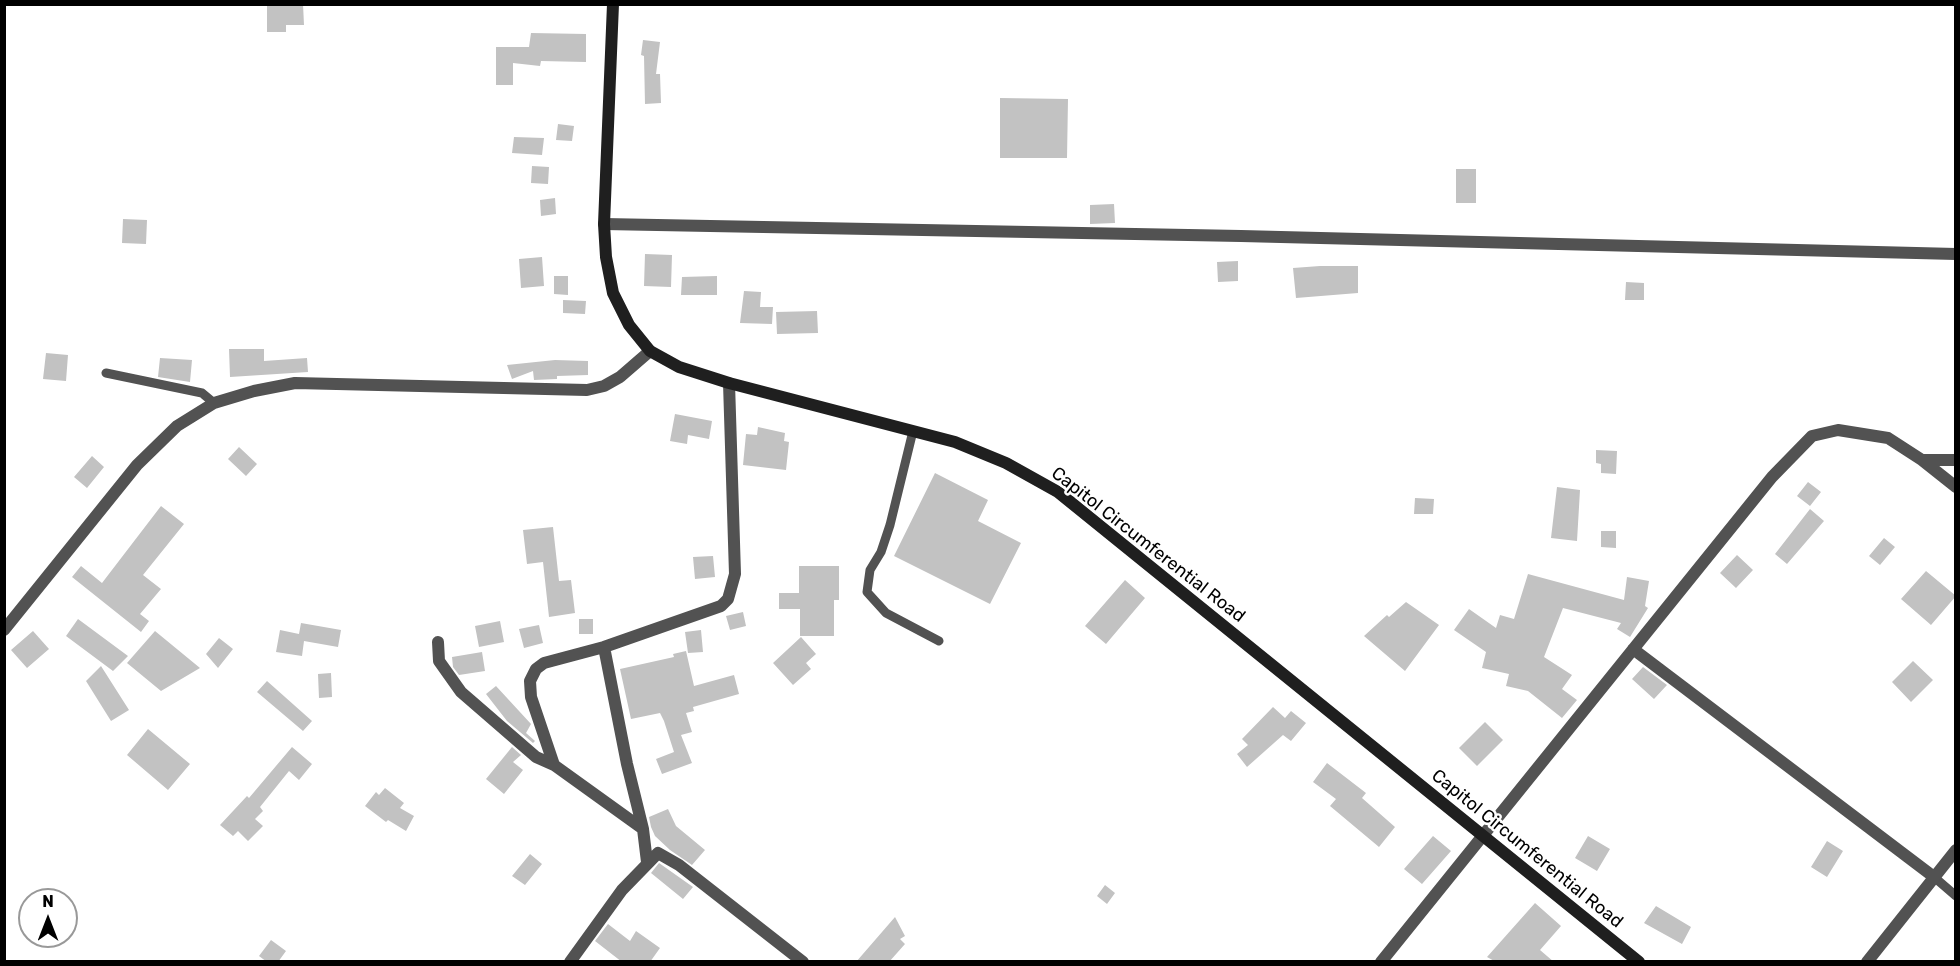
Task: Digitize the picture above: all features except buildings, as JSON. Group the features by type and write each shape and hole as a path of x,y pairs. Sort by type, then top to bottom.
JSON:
{"main road":[{"name":"Capitol Circumferential Road","path":"613,4 604,224 606,257 613,293 629,325 650,351 679,367 729,383 955,442 1006,463 1058,492 1482,837 1640,962"}],"street":[{"path":"604,224 1229,236 1956,254"},
{"path":"4,630 137,465 177,426 214,403 254,391 295,383 587,390 604,386 620,377 650,351"},
{"path":"554,765 531,697 530,681 536,669 544,663 604,647 721,606 728,599 735,574 729,383"},
{"path":"1381,962 1772,477 1812,436 1838,430 1888,438 1922,460 1956,487"},
{"path":"1922,460 1956,460"},
{"path":"438,642 439,661 461,692 536,757 554,765 643,829"},
{"path":"604,647 627,764 643,829 647,862"},
{"path":"1633,649 1934,877"},
{"path":"1867,962 1956,850"},
{"path":"570,962 622,890 656,854 667,856 803,962"}],"lane":[{"path":"106,373 202,393 214,403"},
{"path":"913,431 890,525 881,552 870,570 867,592 886,613 939,641"},
{"path":"1934,877 1956,896"}]}
